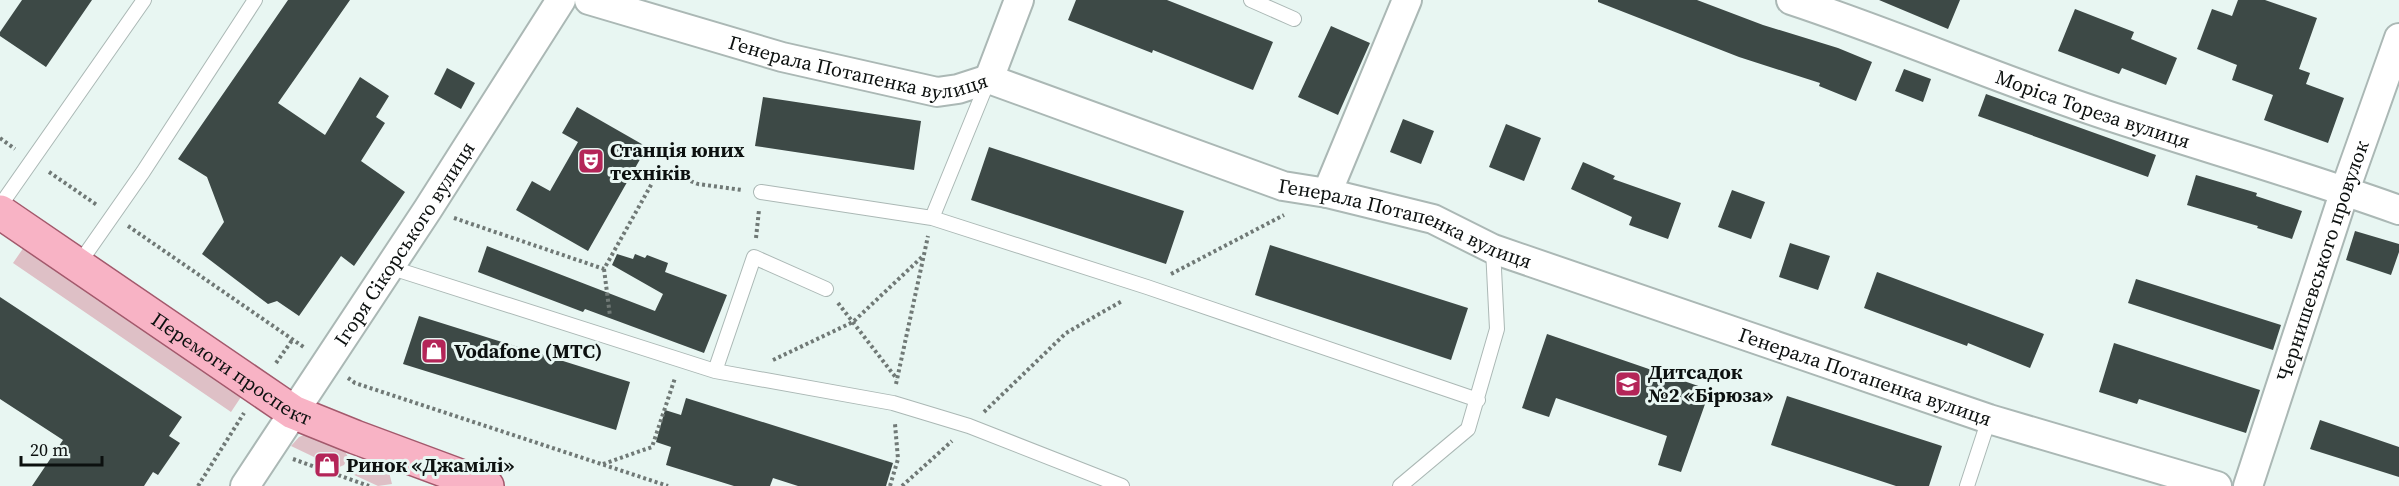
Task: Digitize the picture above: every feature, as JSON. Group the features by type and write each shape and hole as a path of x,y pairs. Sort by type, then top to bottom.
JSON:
{"main road":[{"name":"Перемоги проспект","path":"0,212 293,412 487,486"}],"street":[{"name":"Ігоря Сікорського вулиця","path":"245,486 428,209 561,0"},
{"name":"Генерала Потапенка вулиця","path":"589,0 782,57 937,92 958,89 989,79 1283,186 1327,193 1433,219 1493,249 1989,419 2217,486"},
{"path":"989,79 1019,0"},
{"path":"1327,193 1407,0"},
{"name":"Моріса Тореза вулиця","path":"1791,0 1855,21 2104,114 2345,190 2399,210"},
{"name":"Чернишевського провулок","path":"2248,486 2345,190 2399,38"}],"lane":[{"path":"0,206 144,0"},
{"path":"77,266 143,172 255,0"},
{"path":"1251,0 1294,19"},
{"path":"932,218 989,79"},
{"path":"761,192 932,218 1147,287 1478,400"},
{"path":"1400,486 1468,429 1497,329 1493,249"},
{"path":"716,371 754,257 826,289"},
{"path":"389,267 716,371 893,402 969,426 1122,486"},
{"path":"1967,486 1989,419"}],"path":[{"path":"613,339 604,269 660,169 698,184 761,192 754,257"},
{"path":"428,209 604,269"},
{"path":"902,486 969,426 1066,333 1147,287 1285,215"},
{"path":"890,486 898,459 893,402 932,218"},
{"path":"741,376 853,322 924,256"},
{"path":"826,289 897,379"},
{"path":"276,363 293,339"},
{"path":"603,465 652,447 681,360"},
{"path":"198,486 249,403"},
{"path":"285,456 369,486"}],"shaded area":[{"path":"24,247 241,397 231,412 13,263"},
{"path":"306,434 344,450 348,457 344,465 337,468 291,446 299,437"},
{"path":"357,458 389,472 392,484 378,486 352,474 350,467"}],"building":[{"path":"22,0 92,0 46,67 0,36 0,32"},
{"path":"288,0 350,0 278,103 325,135 360,77 389,96 376,117 385,123 361,161 405,192 354,266 341,256 299,316 277,301 268,304 202,254 224,222 207,177 178,159"},
{"path":"1076,0 1167,0 1273,42 1253,90 1153,50 1152,53 1068,20"},
{"path":"1598,0 1697,0 1763,25 1838,48 1872,62 1856,101 1819,86 1820,83 1739,57 1598,2"},
{"path":"1879,0 1960,0 1948,29"},
{"path":"2238,0 2265,0 2317,18 2299,69 2310,73 2306,84 2344,98 2328,143 2264,120 2273,95 2232,80 2237,65 2197,49 2212,9 2232,16"},
{"path":"2075,9 2134,32 2131,39 2177,58 2166,85 2122,68 2119,74 2058,51"},
{"path":"1331,26 1370,43 1338,115 1298,97"},
{"path":"447,68 475,83 461,109 434,94"},
{"path":"1904,69 1931,79 1923,102 1895,91"},
{"path":"1986,94 2156,155 2148,177 1978,116"},
{"path":"763,97 921,121 914,170 755,146"},
{"path":"577,107 647,147 588,251 516,210 532,181 550,191 578,142 562,133"},
{"path":"1403,119 1434,131 1421,164 1390,152"},
{"path":"1506,124 1541,138 1524,181 1489,167"},
{"path":"989,147 1184,211 1166,264 971,200"},
{"path":"1583,162 1615,176 1613,179 1681,203 1668,239 1629,225 1632,217 1571,189"},
{"path":"2196,175 2257,193 2256,196 2302,211 2292,239 2257,228 2258,226 2187,205"},
{"path":"1732,190 1765,202 1751,239 1718,227"},
{"path":"2355,231 2399,244 2399,252 2391,275 2346,260"},
{"path":"1790,243 1830,256 1818,290 1779,277"},
{"path":"1270,245 1468,308 1451,360 1255,295"},
{"path":"487,246 655,311 663,294 612,265 617,254 633,259 635,254 645,258 647,255 668,263 665,272 727,295 704,353 585,309 583,312 478,272"},
{"path":"1877,272 2044,334 2030,368 1968,343 1967,346 1864,308"},
{"path":"2136,279 2281,325 2273,350 2128,303"},
{"path":"0,297 182,417 169,436 180,443 158,475 153,472 144,486 32,486 63,440 0,399"},
{"path":"419,316 630,382 616,430 403,364"},
{"path":"1547,334 1710,390 1681,472 1658,465 1667,436 1556,398 1549,417 1522,408"},
{"path":"2114,343 2260,390 2246,433 2139,399 2137,404 2099,392"},
{"path":"1787,396 1942,446 1929,486 1896,486 1771,445"},
{"path":"686,398 893,463 886,486 798,486 773,478 770,486 734,486 666,465 671,447 656,442 665,410 681,415"},
{"path":"2320,420 2399,447 2399,477 2310,449"}],"place":[{"name":"Станція юних техніків","path":"591,161"},
{"name":"Vodafone (МТС)","path":"434,351"},
{"name":"Дитсадок №2 «Бірюза»","path":"1628,384"},
{"name":"Ринок «Джамілі»","path":"327,465"}]}
